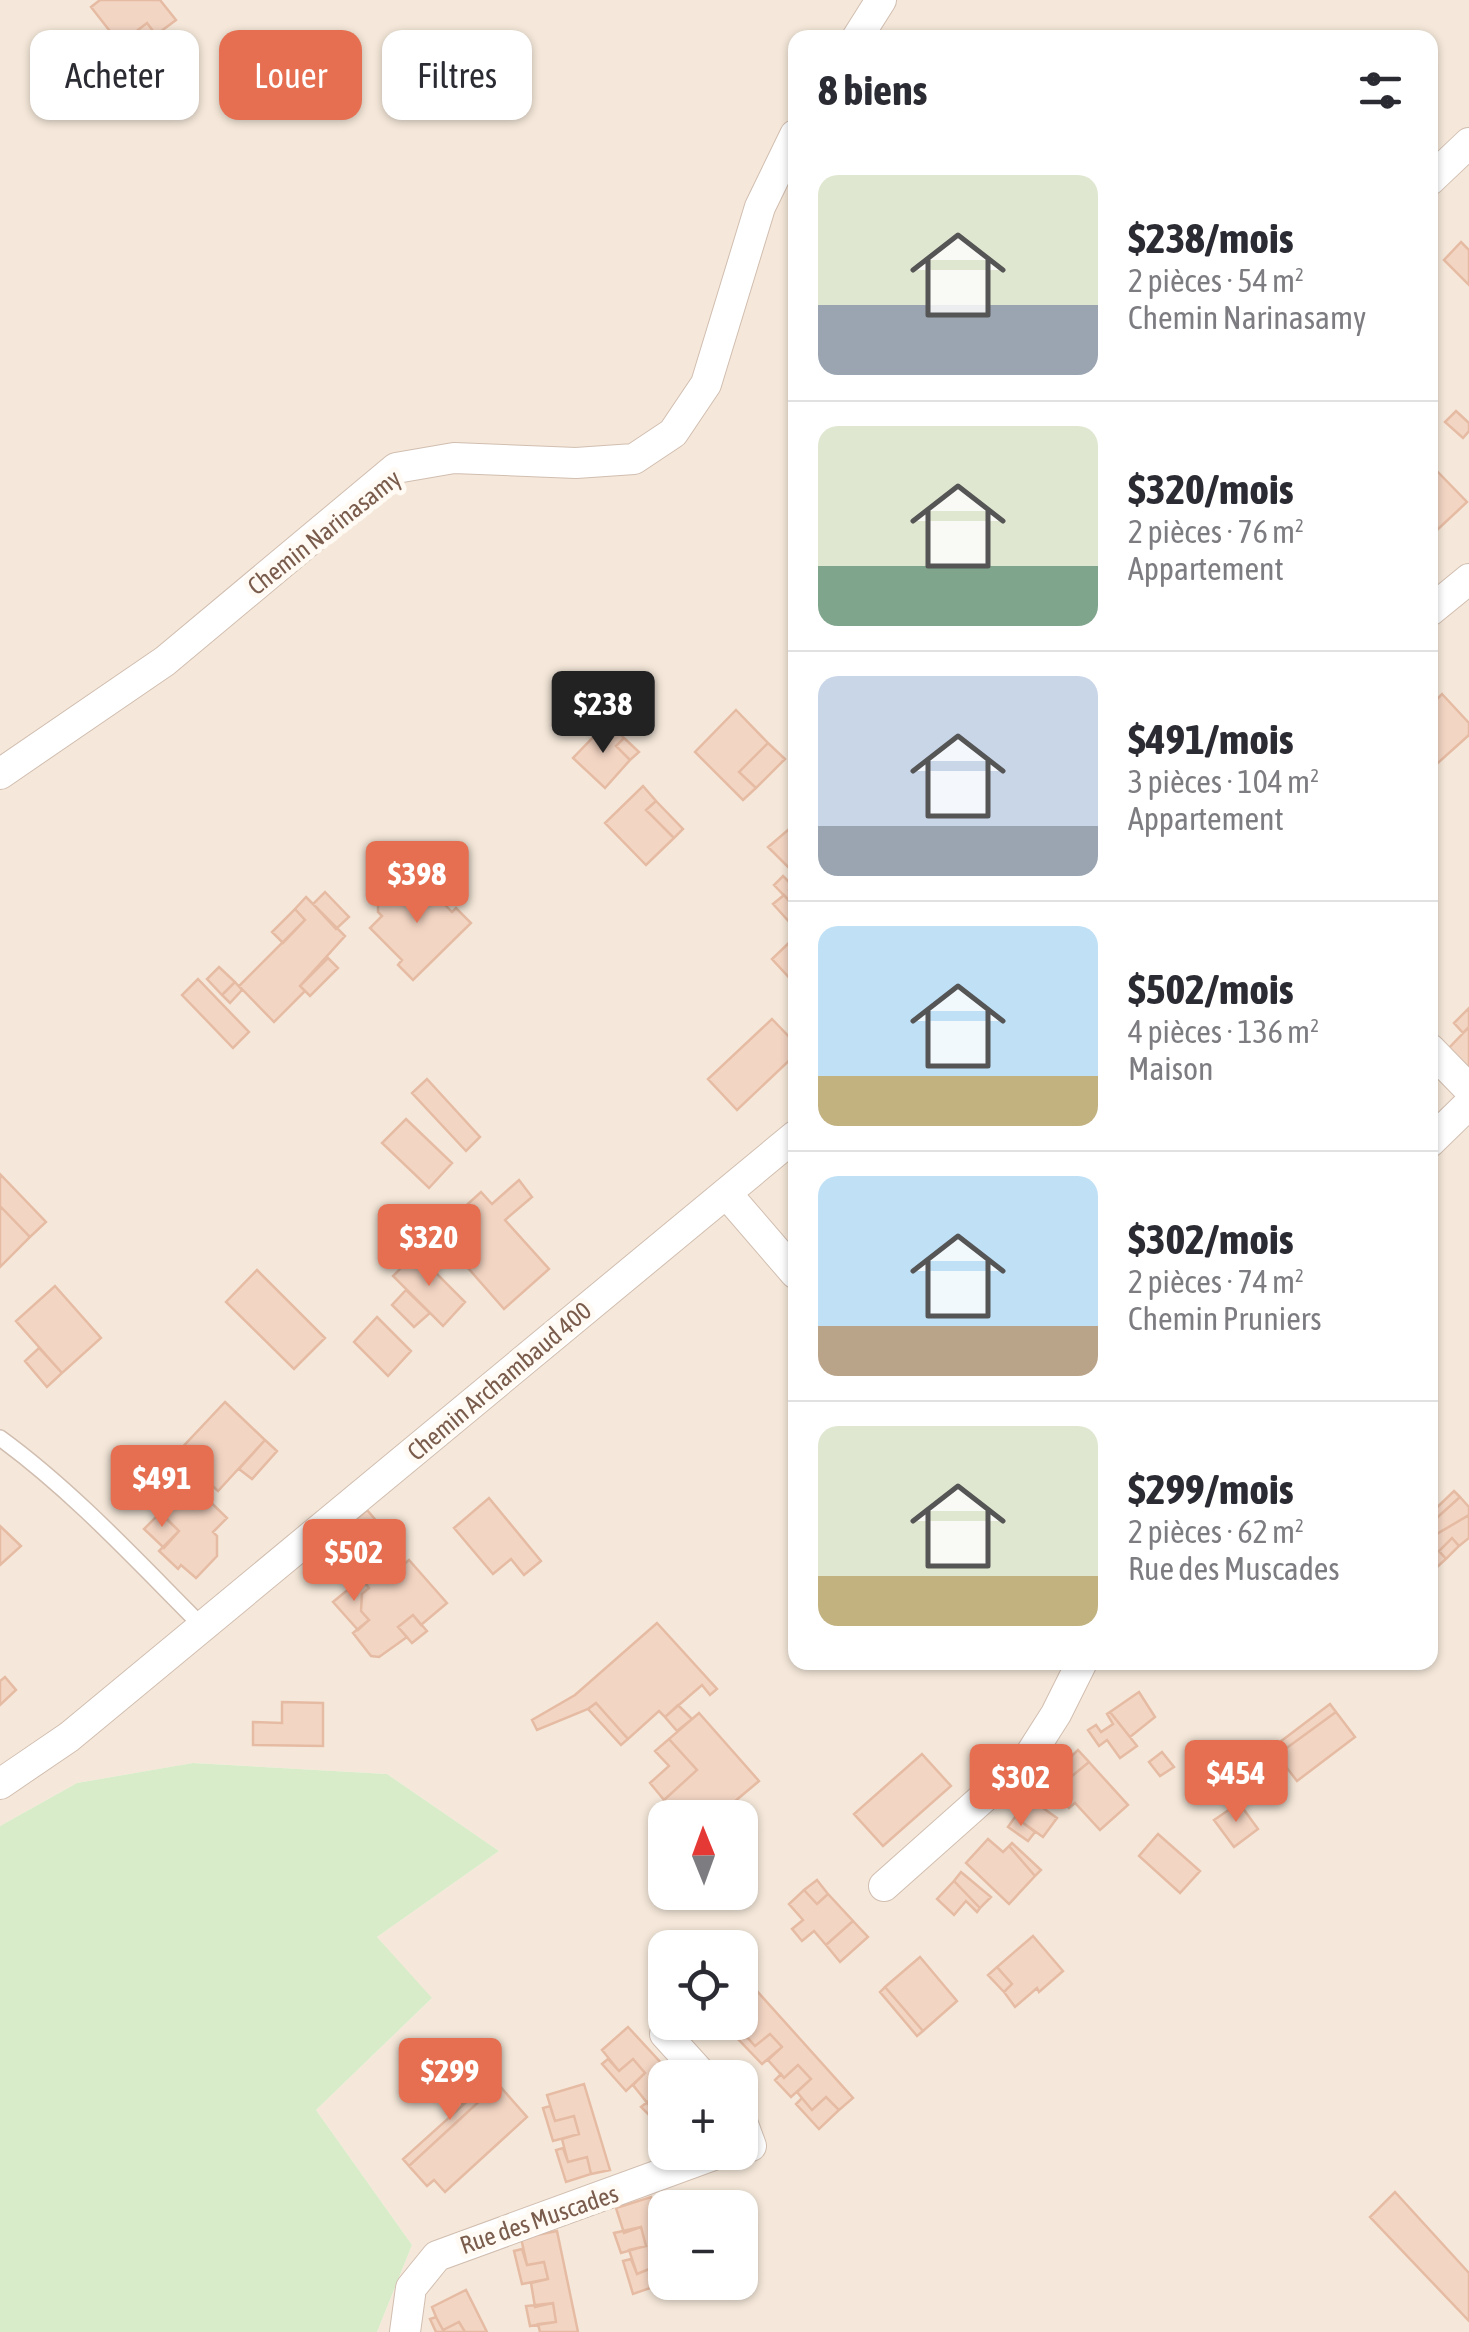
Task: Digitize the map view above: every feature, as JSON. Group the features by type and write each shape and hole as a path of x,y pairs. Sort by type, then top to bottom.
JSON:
{"street":[{"path":"862,30 881,0"},
{"path":"1438,172 1469,143"},
{"name":"Chemin Narinasamy","path":"4,765 165,661 396,468 454,458 576,463 634,459 673,433 706,384 760,207 788,149"},
{"path":"1438,604 1469,579"},
{"path":"1438,1058 1469,1089"},
{"path":"1438,1134 1469,1104"},
{"name":"Chemin Archambaud 400","path":"0,1784 69,1737 788,1142"},
{"path":"726,1192 788,1265"},
{"path":"884,1886 1028,1758 1078,1670"},
{"path":"671,2040 689,2060"},
{"name":"Rue des Muscades","path":"405,2332 411,2288 437,2256 673,2170"}],"lane":[{"path":"0,1438 30,1459 98,1522 202,1626"}],"shaded area":[{"path":"0,0 1469,0 1469,2332 377,2332 412,2245 316,2110 431,1999 377,1937 499,1851 387,1774 194,1763 77,1783 0,1826"}],"green space":[{"path":"193,1763 387,1774 499,1851 377,1937 432,1998 316,2110 412,2245 377,2332 0,2332 0,1826 77,1783"}],"building":[{"path":"100,0 160,0 176,20 163,30 152,30 147,23 138,30 109,30 91,7"},
{"path":"1461,242 1469,250 1469,285 1444,260"},
{"path":"1456,411 1469,423 1463,438 1445,422"},
{"path":"1438,472 1467,502 1438,529"},
{"path":"1442,694 1469,723 1469,735 1438,763 1438,698"},
{"path":"736,710 768,743 739,772 756,788 743,800 695,752"},
{"path":"608,722 624,738 616,746 630,760 605,788 573,758"},
{"path":"624,738 639,752 630,760 616,746"},
{"path":"768,743 785,759 756,788 739,772"},
{"path":"643,786 656,801 646,810 674,838 646,865 605,823"},
{"path":"656,801 683,829 674,838 646,810"},
{"path":"788,830 788,867 768,847"},
{"path":"783,876 788,881 788,900 774,885"},
{"path":"420,879 452,912 456,908 471,923 413,980 398,965 402,960 370,928 382,916 378,902 393,888 404,888 407,892"},
{"path":"325,892 349,917 336,929 313,904"},
{"path":"784,895 788,899 788,921 773,904"},
{"path":"306,897 345,936 300,986 305,991 274,1022 239,986 305,920 295,909"},
{"path":"295,909 305,920 283,943 272,932"},
{"path":"788,944 788,976 772,959"},
{"path":"328,958 338,968 310,996 300,986"},
{"path":"219,967 235,982 222,995 207,979"},
{"path":"198,979 249,1032 233,1048 182,995"},
{"path":"235,982 242,990 230,1003 222,995"},
{"path":"1469,1008 1469,1027 1463,1033 1454,1023"},
{"path":"772,1019 788,1036 788,1062 737,1110 708,1079"},
{"path":"1469,1027 1469,1072 1447,1050"},
{"path":"427,1079 480,1137 466,1151 412,1093"},
{"path":"406,1119 452,1163 429,1188 382,1143"},
{"path":"0,1174 46,1222 30,1237 0,1206"},
{"path":"519,1180 532,1197 505,1220 549,1269 504,1309 447,1244 461,1233 450,1220 481,1192 492,1204"},
{"path":"0,1206 30,1237 0,1267"},
{"path":"450,1220 461,1233 447,1244 435,1233"},
{"path":"416,1253 465,1302 443,1326 393,1276"},
{"path":"257,1270 325,1338 294,1369 226,1302"},
{"path":"55,1286 101,1338 62,1373 16,1321"},
{"path":"406,1290 430,1313 414,1327 392,1305"},
{"path":"377,1317 411,1351 388,1376 354,1342"},
{"path":"39,1348 62,1373 47,1387 25,1361"},
{"path":"225,1402 265,1440 218,1491 177,1453"},
{"path":"265,1440 277,1451 252,1479 239,1469"},
{"path":"193,1485 227,1518 213,1532 217,1536 217,1556 196,1578 181,1565 178,1569 159,1551 179,1531 164,1516"},
{"path":"1454,1491 1460,1497 1438,1517 1438,1506"},
{"path":"1460,1497 1469,1507 1469,1515 1438,1533 1438,1517"},
{"path":"489,1498 541,1561 524,1575 511,1559 493,1574 454,1528"},
{"path":"367,1510 380,1525 367,1535 354,1521"},
{"path":"160,1513 179,1531 164,1548 144,1529"},
{"path":"1469,1515 1469,1538 1459,1546 1452,1538 1439,1551 1446,1559 1438,1566 1438,1533"},
{"path":"0,1526 21,1546 0,1565"},
{"path":"1452,1538 1459,1546 1446,1559 1439,1551"},
{"path":"384,1554 397,1570 409,1560 447,1603 421,1625 413,1615 398,1627 407,1637 379,1657 371,1656 353,1633 369,1620 361,1611 362,1594 369,1588 355,1571 372,1556 377,1561"},
{"path":"362,1578 369,1588 362,1594 361,1611 369,1620 358,1630 333,1602"},
{"path":"413,1615 427,1631 412,1643 398,1627"},
{"path":"657,1623 717,1689 710,1695 702,1685 665,1717 659,1711 628,1739 596,1703 537,1730 532,1720 575,1695"},
{"path":"5,1677 16,1690 0,1705 0,1681"},
{"path":"1139,1692 1155,1717 1130,1737 1110,1712"},
{"path":"282,1702 323,1703 323,1746 253,1745 253,1722 282,1723"},
{"path":"596,1703 628,1739 621,1745 588,1709"},
{"path":"1330,1704 1336,1712 1277,1755 1272,1748"},
{"path":"678,1705 692,1719 677,1731 665,1717"},
{"path":"1110,1712 1137,1746 1120,1758 1107,1740 1099,1746 1088,1730 1096,1725 1101,1732 1113,1724 1107,1714"},
{"path":"1336,1712 1355,1737 1297,1781 1277,1755"},
{"path":"699,1713 759,1781 736,1800 664,1800 697,1770 669,1739"},
{"path":"669,1739 697,1770 664,1800 650,1783 669,1766 655,1751"},
{"path":"1078,1750 1089,1762 1054,1791 1045,1781"},
{"path":"1162,1752 1174,1767 1160,1776 1149,1762"},
{"path":"922,1754 951,1786 883,1846 854,1814"},
{"path":"1089,1762 1128,1805 1100,1830 1075,1803 1069,1808 1054,1791"},
{"path":"1029,1798 1057,1818 1043,1837 1015,1817"},
{"path":"1239,1803 1258,1829 1234,1847 1214,1820"},
{"path":"1015,1817 1035,1832 1028,1841 1008,1827"},
{"path":"1158,1834 1200,1871 1180,1893 1139,1856"},
{"path":"988,1839 1003,1852 1009,1846 1035,1876 1009,1904 966,1863"},
{"path":"1012,1843 1041,1870 1035,1876 1009,1846"},
{"path":"961,1872 991,1897 980,1908 954,1881"},
{"path":"817,1880 828,1894 817,1904 804,1890"},
{"path":"954,1881 980,1908 977,1912 966,1901 954,1915 937,1899"},
{"path":"804,1890 817,1904 828,1894 853,1921 826,1945 814,1931 802,1941 792,1929 803,1920 789,1904"},
{"path":"853,1921 868,1937 840,1962 826,1945"},
{"path":"1033,1936 1063,1971 1015,2007 1004,1992 1012,1984 997,1967"},
{"path":"920,1957 957,2001 923,2031 885,1987"},
{"path":"997,1967 1012,1984 1004,1992 988,1975"},
{"path":"885,1987 923,2031 917,2036 880,1992"},
{"path":"758,1992 853,2098 839,2110 826,2097 812,2110 797,2092 811,2079 798,2065 784,2078 768,2060 782,2047 770,2034 755,2046 750,2040 758,2040"},
{"path":"628,2027 658,2060 648,2060 648,2104 633,2085 645,2073 633,2059 619,2071 602,2050"},
{"path":"770,2034 782,2047 762,2064 739,2040 750,2040 755,2046"},
{"path":"446,2047 464,2047 493,2078 463,2105 434,2074 436,2055"},
{"path":"608,2059 619,2071 633,2059 645,2073 626,2091 602,2064"},
{"path":"798,2065 811,2079 791,2097 775,2080 781,2074 784,2078"},
{"path":"493,2078 498,2084 409,2166 403,2159"},
{"path":"498,2084 527,2117 445,2192 434,2180 427,2186 409,2166"},
{"path":"584,2084 610,2170 591,2174 587,2157 568,2162 562,2139 579,2134 574,2116 555,2121 547,2095"},
{"path":"826,2097 839,2110 819,2129 796,2104 802,2098 812,2110"},
{"path":"550,2106 555,2121 574,2116 579,2134 553,2141 543,2108"},
{"path":"563,2148 568,2162 587,2157 591,2174 566,2182 556,2150"},
{"path":"1395,2192 1469,2273 1469,2321 1370,2217"},
{"path":"648,2198 648,2269 637,2274 629,2250 646,2246 641,2227 624,2233 616,2208"},
{"path":"641,2227 646,2246 621,2253 614,2233"},
{"path":"557,2231 578,2332 540,2332 538,2324 556,2322 553,2303 535,2307 531,2283 548,2279 544,2262 527,2265 521,2238"},
{"path":"522,2249 527,2265 544,2262 548,2279 522,2284 514,2251"},
{"path":"631,2259 637,2274 648,2269 648,2289 633,2294 623,2261"},
{"path":"466,2290 487,2332 465,2332 459,2322 443,2330 436,2317 432,2307"},
{"path":"553,2303 556,2322 530,2326 526,2306"},
{"path":"436,2317 443,2330 459,2322 465,2332 436,2332 430,2319"}]}
